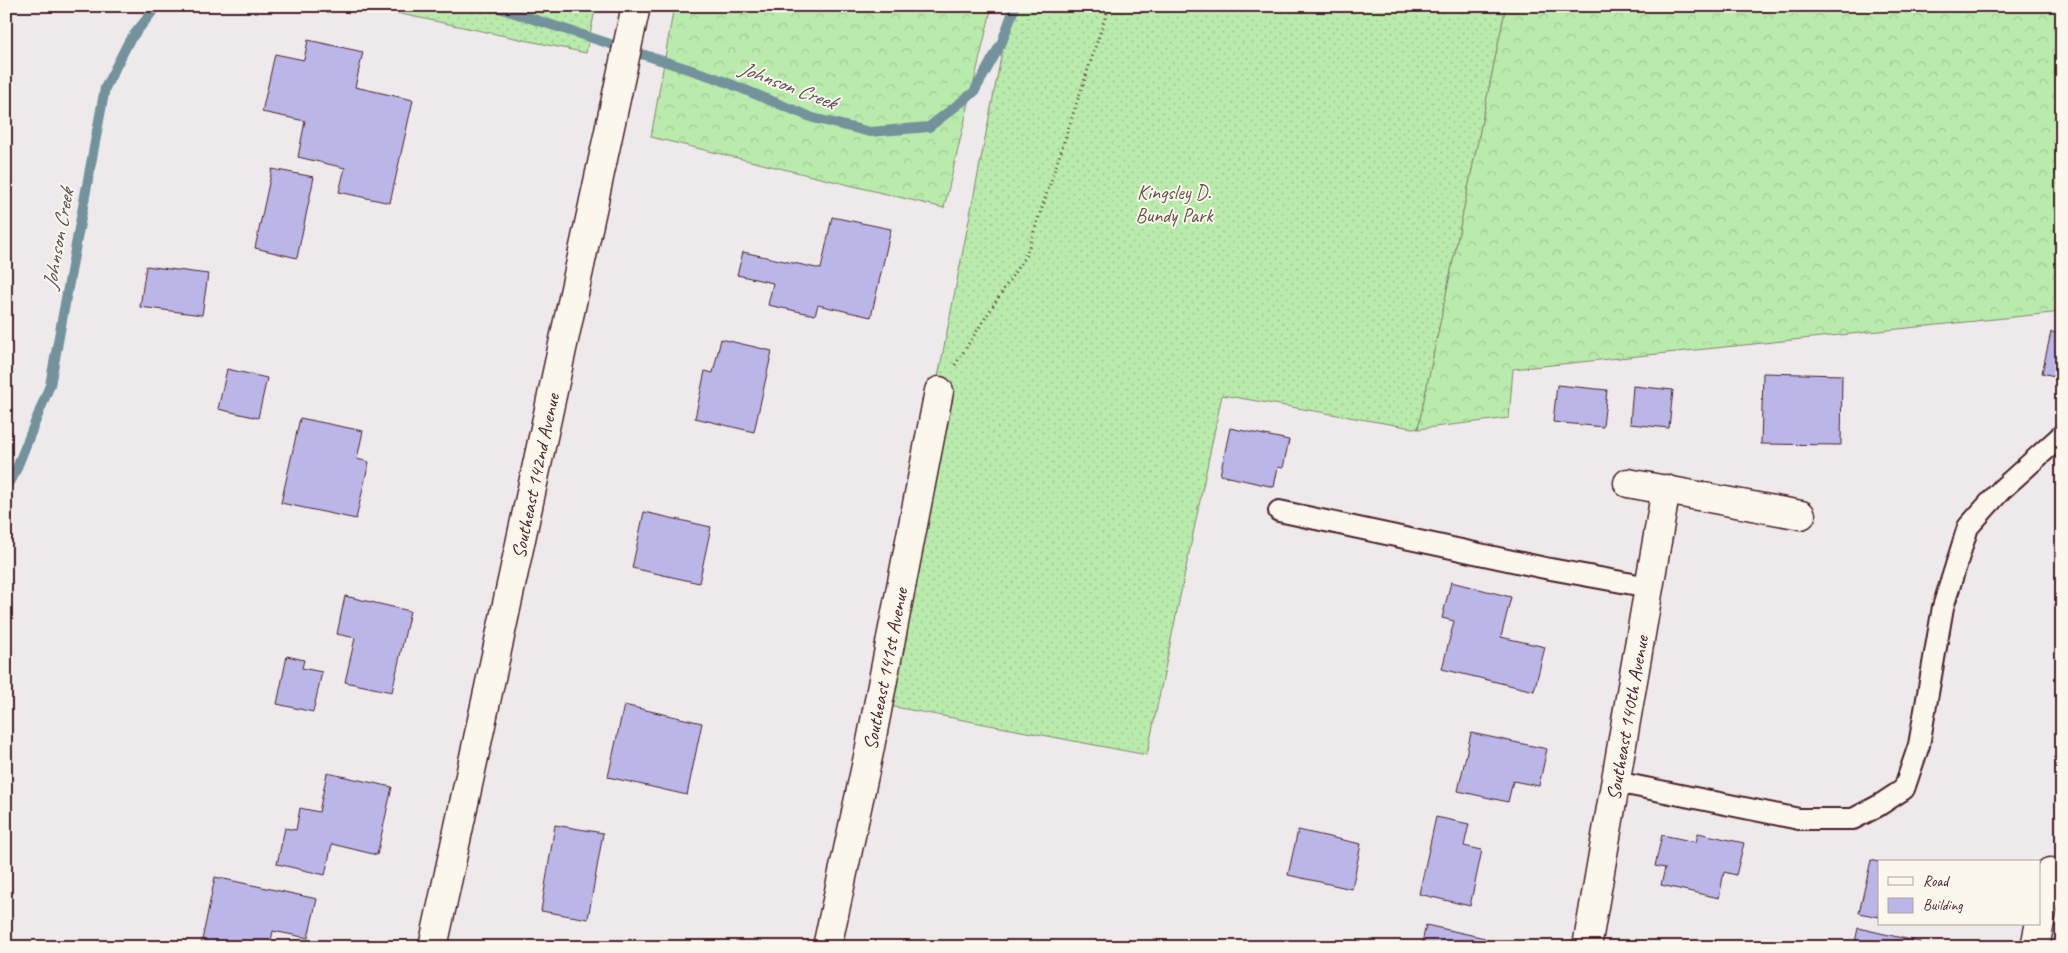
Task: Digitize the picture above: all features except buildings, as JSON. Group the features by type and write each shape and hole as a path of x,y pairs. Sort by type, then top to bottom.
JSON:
{"street":[{"name":"Southeast 142nd Avenue","path":"433,947 614,103 635,13"},
{"name":"Southeast 141st Avenue","path":"827,947 868,752 938,391"},
{"path":"1628,482 1802,515"},
{"name":"Southeast 140th Avenue","path":"1587,947 1666,490"},
{"path":"2040,922 2050,872"},
{"path":"2035,947 2039,926"}],"lane":[{"path":"1616,782 1799,819 1853,819 1878,806 1904,788 1919,746 1943,607 1968,527 2002,489 2062,435"},
{"path":"1280,511 1545,568 1650,587"}],"path":[{"path":"938,391 1027,253 1109,6"}],"green space":[{"path":"363,6 596,6 586,53"},
{"path":"674,6 992,6 944,208 651,137"},
{"name":"Kingsley D. Bundy Park","path":"1011,6 1506,6 1418,429 1222,395 1147,755 874,703"},
{"path":"1506,6 2062,6 2062,312 1513,369 1509,418 1418,429"}],"waterway":[{"name":"Johnson Creek","path":"6,486 14,475 50,385 105,88 129,41 157,6"},
{"name":"Johnson Creek","path":"493,6 716,78 813,118 870,132 929,127 974,92 1002,42 1015,6"}]}
